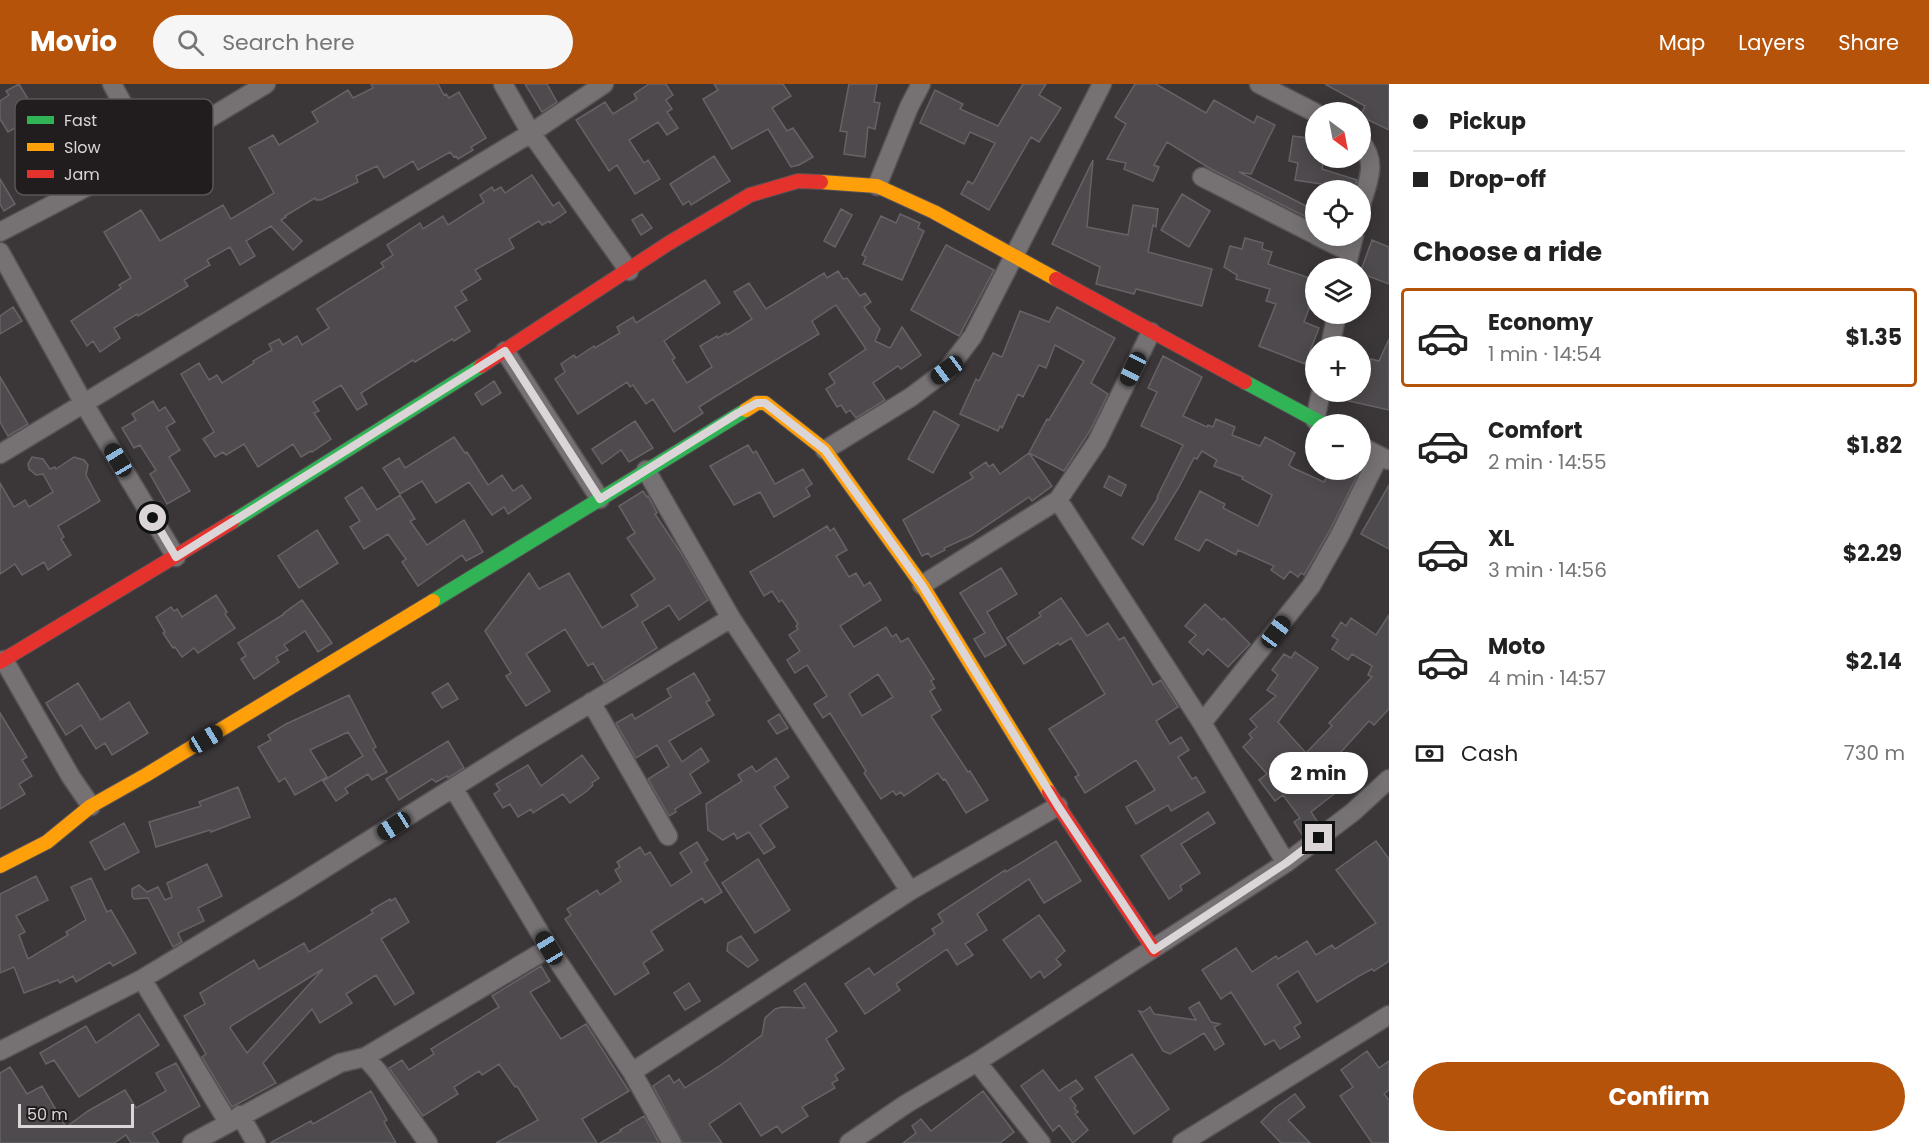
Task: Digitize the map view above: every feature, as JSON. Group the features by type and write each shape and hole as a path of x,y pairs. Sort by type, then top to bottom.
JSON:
{"street":[{"path":"112,84 120,99"},
{"path":"213,116 266,84"},
{"path":"503,84 531,133 629,271"},
{"path":"0,454 531,133 604,84"},
{"path":"877,186 909,107 921,84"},
{"path":"825,450 911,397 947,370 973,336 1102,84"},
{"path":"1260,84 1305,107"},
{"path":"1202,177 1305,229"},
{"path":"91,806 71,777 2,661 176,557 505,351 669,243 750,195 798,181 877,186 934,212 1015,255 1151,332 1305,414"},
{"path":"0,232 71,195"},
{"path":"0,252 83,402 176,557"},
{"path":"922,585 1058,500 1097,442 1151,332"},
{"path":"505,351 600,499"},
{"path":"0,866 46,842 91,806 146,775 757,403 765,403 825,450 922,585 1058,806 1154,950"},
{"path":"1202,723 1311,586 1384,458"},
{"path":"646,471 731,618 910,891"},
{"path":"1058,500 1202,723 1286,863"},
{"path":"0,1051 142,979 731,618"},
{"path":"591,702 668,836"},
{"path":"852,1142 906,1104 1154,950 1286,863 1353,812 1389,779"},
{"path":"454,789 549,948 632,1072 672,1143"},
{"path":"632,1072 910,891 1058,806"},
{"path":"192,1143 340,1063 366,1057 549,948"},
{"path":"142,979 234,1119 256,1143"},
{"path":"1182,1143 1389,1015"},
{"path":"366,1057 428,1143"},
{"path":"977,1062 1041,1143"}],"building":[{"path":"19,84 28,99 15,99 15,128 8,132 0,119 0,101 9,95 6,91"},
{"path":"371,84 438,84 444,95 446,94 449,98 459,92 486,138 471,147 473,150 458,159 450,152 418,170 413,161 384,178 377,166 356,176 358,182 321,200 315,198 281,220 302,241 293,250 271,226 246,241 255,256 240,265 230,247 207,260 210,265 184,280 188,286 114,328 120,338 100,352 93,341 87,346 71,321 121,288 119,285 131,278 104,232 141,210 160,241 223,205 231,219 274,193 249,148 273,135 279,145 318,122 312,112 348,90 353,98 373,88"},
{"path":"525,84 547,84 557,102 542,112"},
{"path":"649,84 666,84 673,95 666,100 672,109 667,112 678,128 667,135 658,122 629,140 644,163 648,160 660,179 635,194 617,165 609,171 576,120 605,102 613,114 637,99 634,94"},
{"path":"714,84 783,84 791,96 772,108 787,131 793,128 813,157 791,167 768,129 732,149 703,99 718,90"},
{"path":"849,84 877,84 874,102 880,103 875,129 868,127 865,157 844,154 847,132 840,131"},
{"path":"1023,84 1046,84 1039,95 1061,108 1039,142 1031,137 989,210 961,194 968,181 973,184 995,143 970,132 964,144 920,123 935,90 963,104 960,109 998,126"},
{"path":"1135,84 1156,84 1206,113 1214,100 1254,123 1257,116 1275,125 1251,174 1239,172 1305,205 1305,216 1211,169 1167,142 1154,165 1159,167 1153,181 1124,169 1126,163 1107,159 1126,124 1115,117"},
{"path":"1325,84 1389,84 1389,130 1371,121 1371,102 1358,102"},
{"path":"1293,136 1305,138 1305,168 1322,168 1357,180 1295,180 1298,163 1289,161"},
{"path":"714,156 730,181 691,205 689,201 683,205 670,184"},
{"path":"1093,160 1087,227 1128,235 1133,205 1158,209 1156,227 1153,225 1148,252 1212,269 1202,306 1136,289 1134,294 1096,284 1100,267 1052,244"},
{"path":"532,175 553,206 559,202 566,212 550,223 549,221 542,225 539,221 509,239 514,248 475,270 481,279 461,291 467,300 455,307 470,331 454,341 452,339 415,362 413,360 361,393 367,404 357,410 341,385 313,402 319,411 314,413 331,439 312,452 301,457 293,444 258,467 244,444 226,455 223,452 215,457 203,439 214,432 181,374 199,363 209,380 217,375 222,383 272,350 269,344 279,339 283,345 297,336 302,345 329,328 317,309 384,267 381,263 393,255 387,245 420,223 423,229 443,216 448,225 484,202 480,195 492,187 494,191 501,187 505,193"},
{"path":"0,179 15,204 4,211 0,204"},
{"path":"1182,194 1210,211 1189,247 1161,230"},
{"path":"841,209 852,215 835,247 824,241"},
{"path":"642,214 652,228 641,235 632,220"},
{"path":"900,214 920,223 918,228 924,231 902,280 863,264 866,257 862,255 881,216 896,223"},
{"path":"1245,238 1263,243 1262,249 1272,252 1268,264 1305,276 1304,322 1319,328 1316,336 1305,336 1305,364 1259,346 1276,304 1266,301 1270,289 1236,279 1237,275 1224,267 1230,246 1242,249"},
{"path":"1372,240 1389,247 1389,284 1371,277 1371,258 1365,258"},
{"path":"946,245 994,270 959,336 911,310"},
{"path":"838,271 843,279 847,278 860,296 865,293 871,302 864,307 880,329 875,341 890,348 902,327 921,355 901,369 898,366 873,383 885,400 856,418 850,410 846,413 841,405 837,407 826,389 835,383 829,374 866,349 836,305 812,321 819,334 699,407 703,413 674,432 653,399 646,404 633,385 630,387 627,382 578,414 555,379 565,372 561,364 574,355 576,358 594,346 595,348 620,333 617,327 633,317 636,323 705,280 720,303 664,341 675,358 672,360 687,383 712,367 700,346 717,336 718,338 726,333 727,335 752,319 734,292 749,283 766,309 824,273 827,278"},
{"path":"13,307 22,321 0,334 0,316"},
{"path":"1057,307 1115,338 1091,383 1108,394 1091,429 1064,471 1029,453 1047,419 1049,420 1084,361 1055,345 1046,368 1039,365 1023,397 1018,394 1002,428 1000,426 998,431 960,414 976,379 979,381 993,353 1002,357 1020,311 1049,322"},
{"path":"1389,339 1389,410 1353,402 1371,402 1371,359 1379,361"},
{"path":"1163,356 1202,377 1183,416 1207,427 1208,425 1213,427 1216,419 1235,427 1232,435 1260,446 1265,437 1295,453 1289,465 1305,473 1305,480 1324,482 1325,480 1355,480 1304,575 1301,573 1298,577 1290,571 1284,579 1271,570 1274,566 1238,550 1236,555 1206,539 1199,551 1175,539 1200,491 1225,504 1223,508 1258,526 1272,495 1242,479 1243,477 1214,466 1217,460 1202,451 1197,459 1194,458 1143,545 1132,538 1158,498 1183,445 1141,426 1157,392 1148,388"},
{"path":"0,377 28,424 8,436 0,422"},
{"path":"494,381 501,393 482,405 475,394"},
{"path":"153,401 159,411 165,407 175,422 166,427 180,450 169,457 190,491 167,504 150,474 156,470 140,445 134,448 122,428 136,420 132,414"},
{"path":"934,411 959,425 933,473 908,459"},
{"path":"635,421 653,448 629,462 621,450 602,464 592,449"},
{"path":"454,437 465,453 467,452 488,485 502,475 513,491 522,485 531,498 508,514 504,507 492,515 469,482 436,503 422,481 400,494 383,468 399,458 405,468"},
{"path":"748,445 753,453 756,451 775,484 803,469 812,484 806,488 810,496 774,517 760,492 734,505 710,466"},
{"path":"1029,453 1052,486 1032,501 1029,497 971,536 944,548 945,550 931,557 928,553 922,556 903,520 973,478 970,473 986,462 989,467 993,464 1000,474"},
{"path":"32,457 43,459 50,469 55,467 56,469 74,457 84,460 88,465 86,475 100,501 58,526 64,537 61,539 71,555 48,570 44,562 22,575 15,564 0,574 0,483 14,507 25,500 29,507 53,492 43,474 36,475 29,469 28,464"},
{"path":"1109,476 1126,485 1121,496 1104,487"},
{"path":"1389,485 1389,549 1361,534"},
{"path":"362,487 377,510 400,495 415,519 410,521 427,545 464,520 483,552 466,561 462,555 418,586 402,562 406,559 388,534 364,549 350,527 360,521 345,498"},
{"path":"643,491 708,600 679,620 669,605 642,622 657,648 604,682 593,663 588,666 565,629 526,654 550,691 526,706 506,676 511,673 485,631 529,573 539,589 569,573 602,628 638,606 631,595 655,579 627,538 635,533 619,506"},
{"path":"827,526 830,531 834,528 847,550 836,556 849,577 856,573 864,586 870,582 881,600 840,626 854,647 886,627 892,637 896,634 901,642 908,638 934,679 931,681 935,688 930,691 941,710 931,716 988,800 966,813 945,779 943,780 938,773 904,796 901,792 896,795 893,791 881,799 830,713 823,718 814,704 827,696 807,665 795,673 787,660 800,651 789,635 798,629 796,626 798,624 782,600 779,602 772,591 764,596 750,572","holes":["878,674 893,697 862,716 849,694"]},
{"path":"317,530 338,563 299,588 278,556"},
{"path":"1001,568 1017,594 987,612 1006,645 985,657 974,639 985,633 960,593"},
{"path":"216,595 235,628 198,653 194,648 182,657 163,633 165,632 156,617 171,607 174,611 177,609 182,617"},
{"path":"1061,598 1087,636 1108,623 1119,640 1124,637 1153,685 1161,680 1178,707 1156,721 1170,744 1181,737 1189,750 1178,757 1192,779 1196,777 1205,792 1171,811 1168,805 1136,824 1126,807 1155,790 1136,760 1085,793 1075,777 1079,775 1049,729 1105,694 1071,638 1060,645 1058,643 1024,664 1007,638 1041,616 1039,613"},
{"path":"302,600 332,643 318,652 305,631 284,645 288,650 276,657 279,662 254,679 241,659 246,656 238,643"},
{"path":"1205,604 1222,620 1224,618 1250,644 1228,667 1208,649 1203,655 1189,642 1196,635 1185,626"},
{"path":"1389,615 1389,709 1374,725 1369,721 1340,753 1364,777 1352,789 1347,784 1311,812 1319,824 1303,836 1294,822 1300,818 1283,795 1275,801 1259,780 1267,774 1243,747 1252,738 1249,734 1257,727 1250,719 1276,696 1267,690 1278,675 1272,670 1284,654 1291,658 1295,652 1318,668 1278,722 1306,753 1332,726 1329,723 1372,677 1368,675 1372,666 1352,654 1348,660 1332,649 1338,640 1332,636 1341,622 1346,626 1351,618 1376,635"},
{"path":"694,673 710,700 706,702 714,715 669,741 682,762 701,748 709,761 690,774 701,793 675,809 676,812 669,816 648,779 669,766 657,745 636,758 616,723 632,714 635,719 671,697 667,689"},
{"path":"78,683 101,720 129,702 148,733 112,755 105,743 96,749 81,725 66,735 46,703"},
{"path":"448,683 458,699 442,708 432,693"},
{"path":"349,695 376,747 373,749 387,772 372,780 368,774 345,788 348,793 336,801 323,781 363,756 348,732 310,750 327,777 295,795 285,778 279,782 258,747 271,740 268,735 286,724"},
{"path":"0,713 27,757 22,760 32,776 19,784 25,794 0,809"},
{"path":"779,714 788,728 777,734 768,721"},
{"path":"448,741 464,768 448,778 447,776 436,782 432,779 399,800 386,779"},
{"path":"582,755 599,778 587,791 570,803 563,794 533,813 531,809 518,817 510,804 503,808 494,794 500,790 496,784 528,765 541,786"},
{"path":"776,758 789,777 774,787 788,807 760,825 775,847 764,854 749,832 737,839 734,833 723,840 708,830 706,804 742,781 738,775 752,766 756,772"},
{"path":"238,787 250,817 211,832 210,830 156,847 149,822 201,806 199,802"},
{"path":"1208,812 1215,823 1181,844 1200,873 1180,886 1182,890 1169,899 1141,856"},
{"path":"124,823 139,852 105,870 90,842"},
{"path":"1056,841 1081,881 1044,903 1029,879 977,914 987,930 965,944 973,955 957,965 947,949 896,984 900,990 865,1014 845,984 869,968 874,975 935,934 932,929 943,922 938,914 1005,870 1006,872"},
{"path":"1376,841 1389,859 1389,961 1374,971 1372,969 1359,976 1317,1002 1298,971 1277,985 1301,1023 1294,1027 1300,1037 1280,1049 1274,1040 1265,1045 1231,992 1221,999 1202,970 1236,948 1252,972 1276,956 1278,959 1307,941 1316,955 1332,945 1335,949 1376,923 1336,870"},
{"path":"697,842 708,860 704,863 722,892 705,903 702,898 651,931 663,950 643,963 649,973 615,995 565,919 571,915 567,909 597,890 600,895 621,881 615,870 620,867 617,862 640,847 645,855 650,852 671,886 692,872 680,853"},
{"path":"758,859 790,910 755,933 722,883"},
{"path":"207,864 222,896 198,908 204,921 178,933 182,942 173,947 148,898 134,899 132,889 139,885 147,892 158,887 165,900 172,897 167,883"},
{"path":"36,876 48,900 16,916 25,932 19,935 28,959 68,935 66,932 86,920 71,887 91,878 107,912 111,910 136,953 113,966 110,962 76,982 73,976 60,983 58,980 24,993 14,967 0,973 0,894"},
{"path":"395,898 409,922 381,939 414,993 395,1005 376,975 346,994 352,1003 320,1023 312,1009 263,1063 276,1083 232,1107 202,1057 206,1054 184,1016 205,1004 200,993 254,960 259,969 304,943 309,952 373,913 371,910 390,899 391,901","holes":["323,969 247,1053 230,1028 231,1026"]},
{"path":"1039,915 1065,951 1056,959 1061,965 1044,978 1040,971 1031,978 1003,940"},
{"path":"741,936 758,960 748,967 727,951 728,943"},
{"path":"541,966 550,981 530,992 561,1039 586,1024 629,1091 582,1119 597,1143 496,1143 538,1120 517,1086 515,1087 499,1064 482,1075 479,1071 454,1087 458,1094 423,1116 389,1068 402,1060 409,1070 434,1054 431,1049 499,1007 492,996"},
{"path":"689,983 700,1001 685,1010 674,993"},
{"path":"805,983 837,1031 826,1039 844,1069 835,1075 838,1080 832,1083 835,1088 802,1107 808,1116 782,1133 777,1126 761,1136 740,1103 709,1124 722,1143 683,1143 653,1086 669,1075 674,1083 679,1079 685,1088 718,1067 762,1035 765,1018 775,1009 805,1008 794,991"},
{"path":"1199,1002 1211,1022 1220,1024 1214,1027 1224,1044 1215,1050 1204,1033 1170,1054 1163,1051 1139,1011 1143,1012 1150,1007 1154,1014 1196,1020 1189,1008"},
{"path":"139,1014 159,1045 79,1097 54,1060 46,1064 40,1053 86,1026 96,1043"},
{"path":"1367,1051 1379,1068 1389,1061 1389,1090 1384,1094 1389,1100 1389,1143 1372,1143 1340,1096 1353,1087 1341,1070"},
{"path":"1132,1054 1169,1109 1134,1134 1095,1077"},
{"path":"176,1063 200,1106 152,1133 159,1143 131,1143 126,1135 114,1143 0,1143 0,1073 10,1067 27,1094 42,1086 66,1127 88,1111 125,1090 136,1108 166,1091 156,1073"},
{"path":"1043,1070 1059,1091 1076,1080 1083,1089 1070,1098 1078,1112 1075,1114 1088,1130 1073,1143 1059,1125 1053,1131 1021,1086"},
{"path":"371,1091 387,1120 384,1122 396,1143 270,1143 311,1121 313,1124"},
{"path":"983,1091 1014,1132 1000,1143 903,1143 916,1133 912,1126 921,1119 931,1131"},
{"path":"1295,1094 1305,1107 1288,1120 1310,1143 1281,1143 1261,1122 1275,1108"},
{"path":"644,1116 659,1143 600,1143 621,1131"}],"traffic: fast":[{"path":"232,522 481,366"},
{"path":"1245,382 1305,414"},
{"path":"433,601 746,410"}],"traffic: slow":[{"path":"821,182 877,186 934,212 1056,279"},
{"path":"746,410 757,403 765,403 825,450 922,585 1049,792"},
{"path":"0,866 47,842 91,806 433,601"}],"traffic: jam":[{"path":"481,366 669,243 750,195 798,181 821,182"},
{"path":"1056,279 1245,382"},
{"path":"0,662 232,522"},
{"path":"1049,792 1154,950"}],"route":[{"path":"153,518 176,557 505,351 600,499 738,413 757,403 765,403 825,450 922,585 1058,806 1154,950 1286,863 1319,838"}]}
